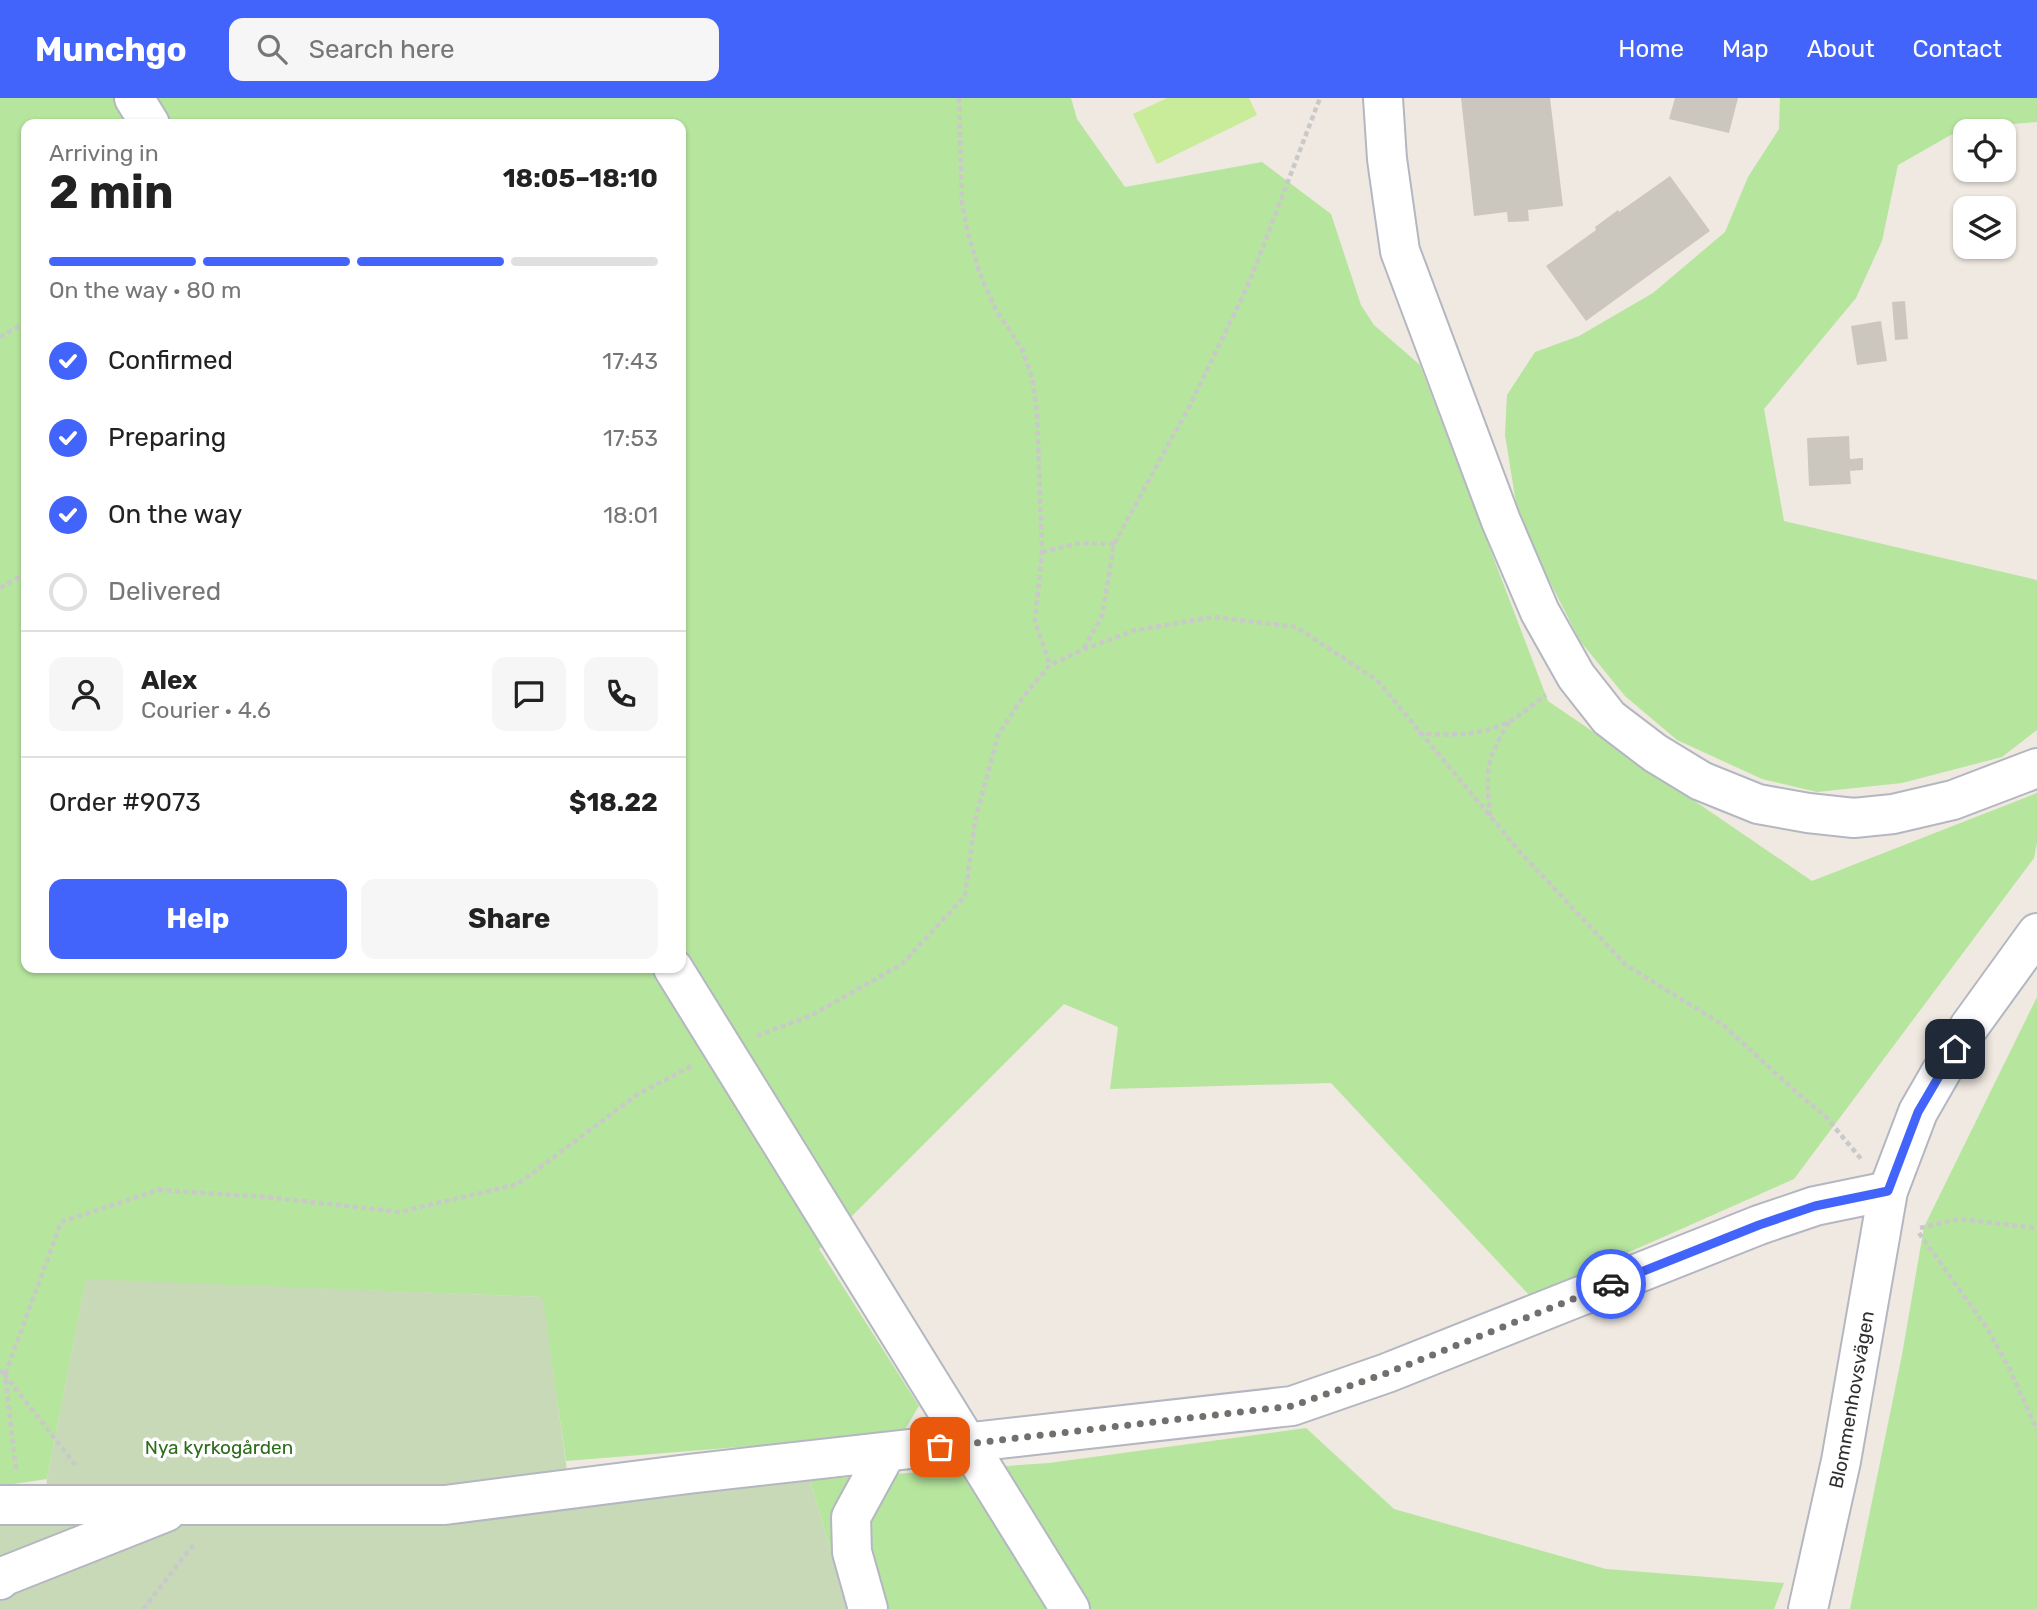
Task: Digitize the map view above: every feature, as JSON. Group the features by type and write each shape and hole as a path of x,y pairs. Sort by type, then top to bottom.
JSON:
{"street":[{"path":"134,98 147,119"},
{"path":"1382,98 1387,159 1400,251 1501,521 1540,612 1576,676 1609,718 1655,753 1701,781 1758,804 1808,813 1854,818 1893,814 1953,800 2037,768"},
{"name":"Blommenhovsvägen","path":"1808,1609 1841,1461 1888,1191 1918,1112 1935,1082 1969,1027 2037,933"},
{"path":"676,973 1070,1609"},
{"path":"10,1505 445,1505 688,1474 1292,1406 1387,1373 1759,1225 1815,1206 1888,1191"},
{"path":"868,1609 852,1552 851,1517 886,1453"},
{"path":"0,1580 181,1506"}],"path":[{"path":"959,98 962,204 968,233 980,274 996,310 1022,349 1032,377 1037,412 1042,552 1035,621 1050,665"},
{"path":"1084,649 1102,616 1114,544 1190,405 1249,284 1320,98"},
{"path":"0,337 21,325"},
{"path":"1042,552 1080,543 1114,544"},
{"path":"0,588 21,576"},
{"path":"10,1505 5,1375 61,1222 158,1190 400,1212 518,1184 638,1094 723,1049 812,1015 902,964 965,897 975,821 998,735 1023,697 1050,665 1136,629 1214,617 1296,628 1377,680 1490,817 1626,965 1723,1025 1825,1116 1888,1191"},
{"path":"1418,733 1451,736 1478,733 1509,721 1493,748 1486,776 1490,817"},
{"path":"2037,1228 1959,1219 1916,1229 1987,1328 2010,1370 2037,1430"},
{"path":"0,1370 105,1504"},
{"path":"143,1609 224,1506"}],"green space":[{"path":"0,98 1071,98 1077,119 1125,187 1262,162 1331,214 1361,305 1374,325 1420,365 1548,701 1812,881 2037,793 2037,843 2034,858 1794,1179 1530,1296 1331,1083 1110,1089 1118,1027 1064,1004 819,1249 919,1406 902,1434 566,1461 542,1297 86,1280 47,1479 0,1486"},
{"path":"1167,98 1249,98 1257,115 1157,164 1133,114"},
{"path":"1780,98 2037,98 2037,122 2016,124 2016,119 1953,119 1953,134 1898,165 1882,241 1856,298 1764,409 1784,521 2037,580 2037,730 2002,757 1902,783 1817,792 1762,779 1677,740 1625,696 1580,641 1519,521 1505,435 1507,395 1535,352 1579,336 1653,293 1725,232 1748,177 1779,129"},
{"path":"2037,997 2037,1609 1850,1609 1902,1355 1924,1227"},
{"name":"Nya kyrkogården","path":"86,1279 543,1297 572,1507 810,1480 848,1609 0,1609 0,1517 44,1516 47,1479"},
{"path":"1306,1428 1394,1509 1606,1569 1784,1583 1774,1609 848,1609 810,1480 1049,1463"}],"building":[{"path":"1461,98 1550,98 1563,206 1528,210 1529,221 1508,222 1507,212 1474,216"},
{"path":"1675,98 1738,98 1729,133 1669,119"},
{"path":"1670,176 1710,231 1586,321 1546,266 1596,230 1595,227 1618,210 1619,212"},
{"path":"1905,301 1908,339 1895,340 1892,302"},
{"path":"1881,321 1887,361 1857,365 1851,326"},
{"path":"1849,436 1850,459 1863,458 1863,470 1850,471 1851,484 1809,486 1807,438"}],"way so far":[{"path":"940,1447 1292,1406 1387,1373 1611,1284"}],"route":[{"path":"1611,1284 1759,1225 1815,1206 1888,1191 1918,1112 1955,1049"}]}
